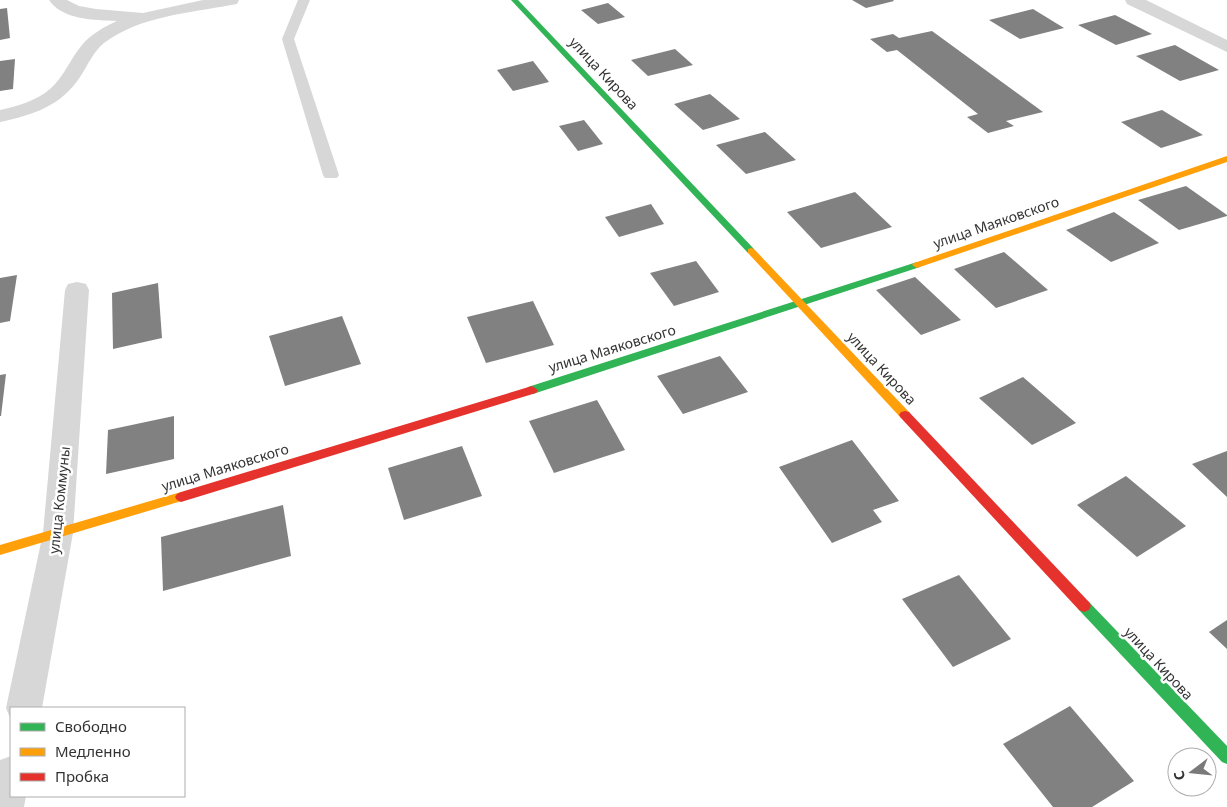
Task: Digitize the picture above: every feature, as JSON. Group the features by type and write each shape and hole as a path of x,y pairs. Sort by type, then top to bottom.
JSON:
{"street":[{"path":"57,0 62,6 81,12 144,17"},
{"path":"0,116 49,101 71,78 87,50 98,38 144,17 231,0"},
{"name":"улица Кирова","path":"514,0 1227,758"},
{"path":"1133,0 1227,47"},
{"name":"улица Маяковского","path":"0,550 472,408 801,304 1227,158"},
{"name":"улица Коммуны","path":"24,707 58,533 77,290"},
{"path":"5,807 10,780"}],"lane":[{"path":"304,0 288,39 331,175"}],"building":[{"path":"852,0 893,0 894,1 866,8"},
{"path":"608,3 625,17 598,24 581,10"},
{"path":"7,8 10,38 0,40 0,9"},
{"path":"1033,9 1064,28 1020,39 989,20"},
{"path":"1115,15 1152,34 1116,45 1078,25"},
{"path":"932,31 1043,112 1006,121 1014,126 988,133 967,117 978,114 897,50 887,52 870,39 893,34 899,38"},
{"path":"1175,45 1219,70 1180,81 1136,56"},
{"path":"675,49 693,65 648,76 631,60"},
{"path":"15,59 13,89 0,91 0,61"},
{"path":"533,61 549,82 513,91 497,70"},
{"path":"710,94 740,119 703,130 674,104"},
{"path":"1162,110 1203,135 1161,148 1121,122"},
{"path":"584,120 603,144 578,151 559,126"},
{"path":"765,132 796,160 746,174 716,145"},
{"path":"1186,186 1227,216 1179,230 1138,200"},
{"path":"855,192 892,227 821,248 787,212"},
{"path":"651,204 664,224 619,237 605,217"},
{"path":"1114,212 1159,243 1111,262 1066,230"},
{"path":"1004,252 1048,290 996,308 954,269"},
{"path":"696,261 719,292 674,306 650,273"},
{"path":"17,275 10,321 0,323 0,278"},
{"path":"915,277 961,320 921,335 876,290"},
{"path":"158,283 162,338 113,349 112,293"},
{"path":"533,301 554,345 486,363 467,317"},
{"path":"342,316 361,364 285,386 269,336"},
{"path":"720,356 748,392 683,414 657,376"},
{"path":"6,374 1,416 0,416 0,375"},
{"path":"1023,377 1076,423 1032,445 979,398"},
{"path":"597,400 625,450 554,473 529,421"},
{"path":"174,416 174,459 106,474 108,430"},
{"path":"852,440 899,501 873,510 882,522 832,543 779,467"},
{"path":"462,446 482,496 404,520 388,468"},
{"path":"1227,451 1227,497 1192,464"},
{"path":"1126,476 1186,526 1137,557 1077,505"},
{"path":"283,505 291,556 163,591 161,537"},
{"path":"959,575 1011,639 953,667 902,599"},
{"path":"1227,620 1227,649 1209,632"},
{"path":"1070,706 1134,781 1092,807 1053,807 1003,744"}],"traffic: fast":[{"path":"514,0 751,251"},
{"path":"532,390 917,265"},
{"path":"1084,606 1227,757"}],"traffic: slow":[{"path":"917,265 1227,159"},
{"path":"751,251 905,415"},
{"path":"0,550 181,497"}],"traffic: jam":[{"path":"181,497 532,390"},
{"path":"905,415 1084,606"}]}
